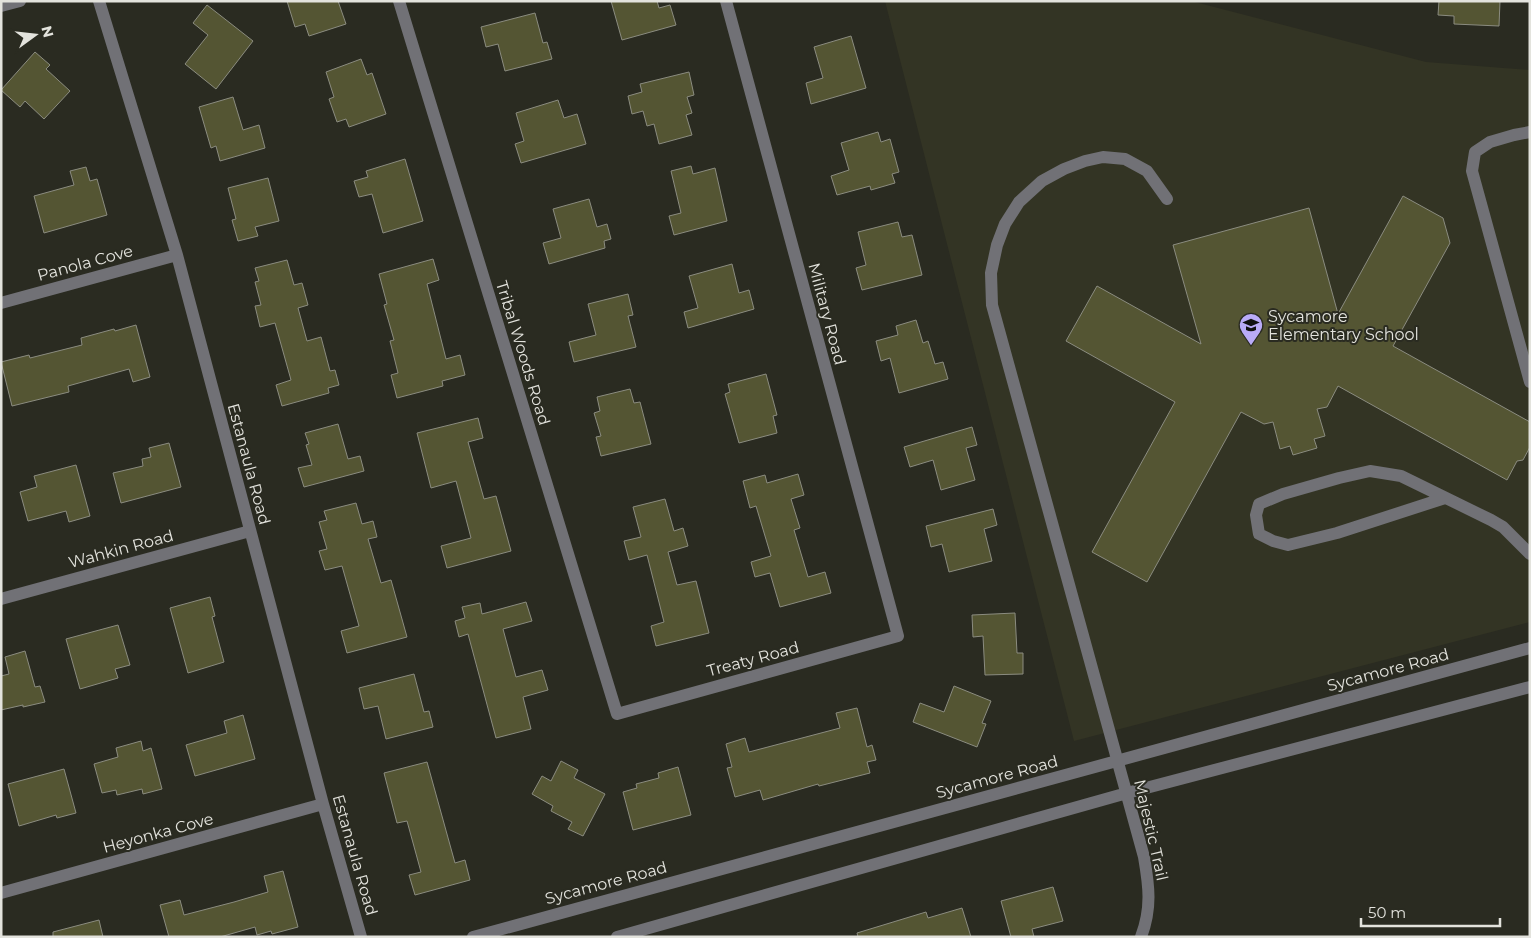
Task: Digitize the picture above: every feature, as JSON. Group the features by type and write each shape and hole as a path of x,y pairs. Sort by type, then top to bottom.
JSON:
{"street":[{"path":"1,6 20,1"},
{"name":"Estanaula Road","path":"99,1 177,255 323,804 361,937"},
{"name":"Tribal Woods Road","path":"399,1 617,714"},
{"name":"Military Road","path":"726,1 898,636"},
{"path":"1530,132 1490,142 1475,152 1472,171 1530,382"},
{"name":"Majestic Trail","path":"1141,937 1150,904 1144,857 992,305 991,273 997,245 1005,224 1019,202 1042,181 1064,169 1103,157 1125,159 1147,171 1167,199"},
{"name":"Panola Cove","path":"1,303 177,255"},
{"path":"1445,498 1337,533 1288,545 1259,534 1256,515 1259,504 1283,494 1370,471 1401,476 1445,498 1503,527 1530,554"},
{"name":"Wahkin Road","path":"1,599 250,531"},
{"name":"Treaty Road","path":"617,714 898,636"},
{"name":"Sycamore Road","path":"473,937 1530,648"},
{"path":"617,937 1127,793 1530,687"},
{"name":"Heyonka Cove","path":"1,893 323,804"}],"shaded area":[{"name":"Sycamore Elementary School","path":"885,1 1191,1 1426,62 1530,70 1530,622 1074,741"}],"building":[{"path":"287,1 338,1 346,24 309,36 305,24 295,27"},
{"path":"611,1 657,1 659,8 670,5 676,25 622,40"},
{"path":"1439,1 1500,1 1499,26 1454,24 1454,16 1438,15"},
{"path":"207,5 253,41 216,89 185,64 208,35 193,23"},
{"path":"535,13 543,43 547,42 552,59 505,71 498,44 486,47 481,27"},
{"path":"851,36 866,88 811,104 806,83 823,78 814,47"},
{"path":"35,52 50,65 46,69 70,91 44,119 25,101 20,107 1,90"},
{"path":"361,59 367,75 372,73 386,114 349,127 346,119 337,122 329,99 334,97 326,72"},
{"path":"689,72 694,95 687,97 692,113 686,115 692,135 659,144 654,124 647,126 643,111 632,114 628,96 642,92 640,84"},
{"path":"233,97 243,130 259,125 265,148 220,161 216,146 211,148 199,107"},
{"path":"558,100 564,118 577,114 586,144 521,163 515,144 524,141 516,113"},
{"path":"878,132 881,142 890,139 899,172 892,174 895,183 871,190 870,186 837,195 831,176 849,170 841,143"},
{"path":"405,159 423,221 383,233 372,194 359,197 354,181 368,177 366,171"},
{"path":"691,166 693,174 715,168 727,221 674,235 669,216 681,213 671,171"},
{"path":"86,167 90,181 97,179 107,215 44,233 34,196 74,185 70,171"},
{"path":"268,178 279,221 255,227 258,236 238,241 232,220 236,219 228,188"},
{"path":"1403,196 1443,218 1450,243 1393,346 1530,422 1530,447 1523,460 1517,461 1507,480 1338,386 1327,407 1317,409 1325,436 1314,439 1317,448 1293,455 1290,446 1280,449 1273,422 1264,424 1241,412 1147,582 1092,552 1175,402 1066,341 1097,286 1201,344 1173,245 1309,208 1338,314"},
{"path":"589,199 597,227 607,224 611,239 604,241 605,248 549,264 543,243 561,238 553,209"},
{"path":"898,222 902,237 912,235 922,275 862,290 856,268 866,265 858,232"},
{"path":"433,259 439,280 427,284 446,359 460,355 465,375 442,381 443,386 397,398 391,375 398,373 390,341 394,340 384,305 387,304 379,274"},
{"path":"287,260 294,285 302,283 308,305 298,308 307,341 321,337 330,371 335,370 339,385 328,388 329,393 282,406 276,385 291,380 275,323 260,327 255,306 261,305 255,282 259,281 255,268"},
{"path":"732,264 739,293 749,290 754,309 688,328 684,312 698,308 689,276"},
{"path":"628,294 633,315 628,316 636,347 574,362 569,342 596,335 588,304"},
{"path":"916,320 923,343 928,341 935,364 943,362 948,379 899,393 890,358 881,361 876,341 898,335 896,326"},
{"path":"136,325 150,377 133,382 129,369 68,386 69,392 12,406 1,362 29,355 30,358 82,345 81,338"},
{"path":"766,374 777,415 773,416 777,433 739,443 725,394 730,392 728,384"},
{"path":"630,389 634,403 640,402 651,444 601,456 596,437 601,436 594,413 600,411 597,397"},
{"path":"478,418 483,438 468,442 484,499 496,496 511,551 447,568 441,546 471,538 456,481 431,488 417,433"},
{"path":"338,424 348,459 360,456 364,471 304,487 298,468 312,465 306,445 309,444 305,433"},
{"path":"972,427 977,445 966,448 975,480 941,490 933,460 910,467 904,447"},
{"path":"169,443 181,487 121,503 113,473 143,466 142,459 151,457 149,448"},
{"path":"76,465 90,516 69,522 66,511 28,521 20,492 37,487 34,476"},
{"path":"798,474 804,495 791,499 800,528 794,530 808,577 825,572 831,593 780,607 770,573 755,577 751,562 771,556 756,506 750,508 743,481 765,475 767,483"},
{"path":"665,499 674,531 683,528 688,546 668,552 677,585 696,581 709,633 656,646 651,626 664,622 647,555 629,560 624,541 641,537 633,507"},
{"path":"356,503 362,524 373,521 377,537 368,539 381,583 391,580 407,637 347,653 341,631 359,626 342,566 325,570 319,551 327,549 319,522 327,520 324,511"},
{"path":"993,509 997,525 984,529 992,561 949,572 942,544 931,547 926,526"},
{"path":"210,597 215,616 212,617 224,662 188,673 170,608"},
{"path":"526,602 532,621 503,629 516,677 542,670 548,690 523,697 531,729 496,738 468,634 459,637 455,621 465,618 462,607 480,603 482,614"},
{"path":"1015,613 1017,653 1023,653 1023,674 985,675 983,636 973,637 972,615"},
{"path":"118,625 130,665 115,669 118,678 80,689 66,639"},
{"path":"25,651 35,687 40,686 45,702 1,710 1,676 9,674 5,657"},
{"path":"414,674 424,712 429,711 433,727 386,739 378,706 364,709 359,688"},
{"path":"954,686 991,701 982,723 986,724 977,747 913,722 920,703 944,712"},
{"path":"857,708 867,747 872,745 876,760 867,762 870,773 819,786 818,784 763,800 760,790 735,797 727,768 732,767 726,744 745,738 749,752 840,728 836,713"},
{"path":"243,715 255,759 195,776 186,745 227,733 224,721"},
{"path":"141,741 143,751 151,748 162,789 143,794 142,789 117,795 116,790 102,793 94,764 118,757 116,748"},
{"path":"561,761 578,770 574,778 605,794 583,836 568,829 572,822 551,811 553,806 532,794 542,776 551,781"},
{"path":"427,762 455,863 465,860 470,880 415,895 409,875 421,872 407,821 397,823 384,773"},
{"path":"678,767 691,815 633,830 623,792 637,788 636,784 659,778 658,773"},
{"path":"64,769 76,813 57,818 56,815 19,826 8,784"},
{"path":"283,871 298,927 272,934 271,931 257,935 255,927 220,937 169,937 160,905 180,900 184,915 234,902 268,892 264,876"},
{"path":"1053,887 1063,921 1032,929 1034,937 1011,937 1001,901"},
{"path":"962,908 971,937 858,937 857,933 926,912 928,918"},
{"path":"99,920 103,937 53,937 53,932"}],"place":[{"name":"Sycamore Elementary School","path":"1251,346"}]}
